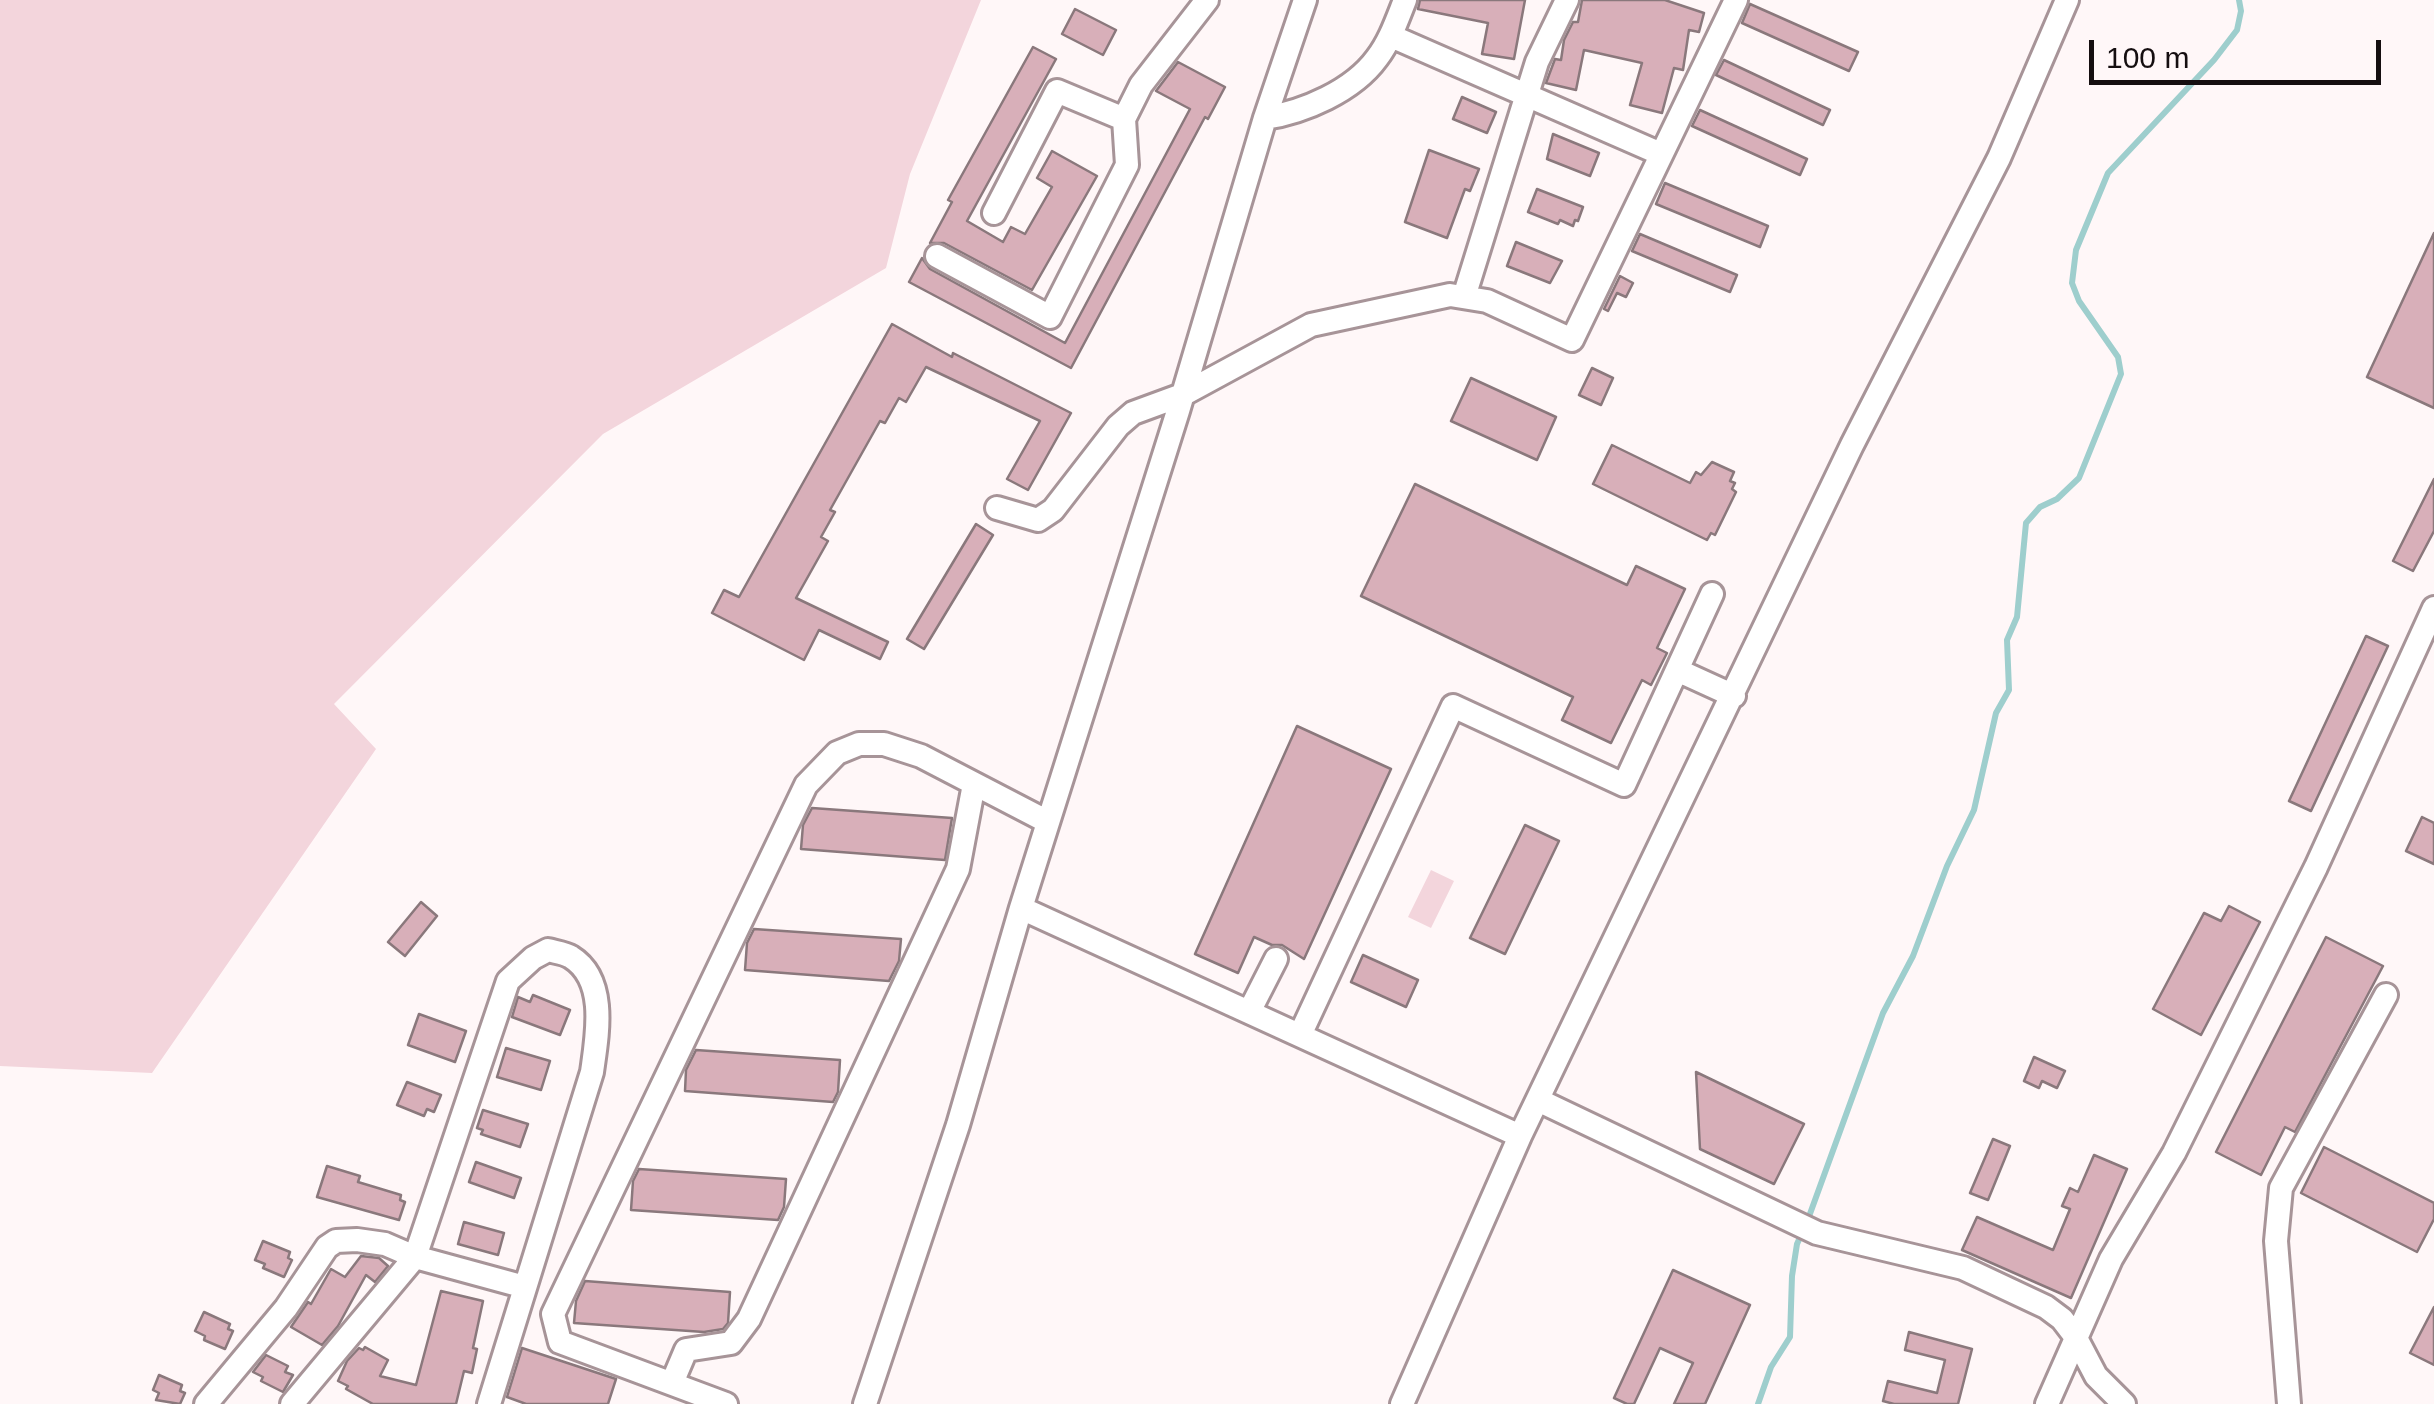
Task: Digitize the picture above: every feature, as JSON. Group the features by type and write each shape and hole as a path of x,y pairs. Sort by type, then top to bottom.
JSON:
{"street":[{"path":"937,256 1050,317 1127,166 1124,119 1141,85 1207,0"},
{"path":"866,1404 958,1124 1021,908 1305,0"},
{"path":"1265,118 1315,104 1375,62 1391,36 1405,0"},
{"path":"1464,297 1537,62 1567,0"},
{"path":"997,508 1038,520 1054,510 1118,426 1133,413 1182,395 1311,325 1450,295 1487,301 1572,340 1736,0"},
{"path":"1402,1404 1520,1136 1852,445 1999,158 2066,0"},
{"path":"1391,36 1660,154"},
{"path":"994,212 1057,91 1124,119"},
{"path":"1300,1036 1452,706 1624,785 1712,594"},
{"path":"2047,1404 2112,1258 2174,1153 2290,920 2434,608"},
{"path":"1677,670 1734,696"},
{"path":"726,1404 560,1342 553,1314 806,785 836,752 859,744 884,744 921,756 1048,822"},
{"path":"672,1384 686,1350 732,1343 749,1320 958,869 974,784"},
{"path":"1021,908 1520,1136"},
{"path":"292,1404 415,1257 508,980 548,950 573,958 593,983 598,1026 592,1072 490,1404"},
{"path":"1250,1012 1276,960"},
{"path":"2289,1404 2276,1241 2281,1188 2386,994"},
{"path":"1538,1100 1792,1223 1817,1233 1963,1268 2046,1308 2076,1336 2096,1376 2124,1404"},
{"path":"206,1404 286,1308 327,1247 336,1241 385,1244 415,1257 525,1287"}],"shaded area":[{"path":"0,0 981,0 910,174 886,268 603,434 334,704 376,749 152,1073 0,1066"},
{"path":"1431,870 1454,881 1431,928 1408,917"}],"building":[{"path":"1420,0 1525,0 1514,59 1482,54 1488,23 1418,9"},
{"path":"1582,0 1665,0 1704,13 1699,32 1689,30 1683,70 1674,68 1662,113 1630,105 1642,63 1584,50 1576,90 1546,83 1555,59 1561,60 1564,40 1573,22 1578,22"},
{"path":"1750,4 1858,52 1849,71 1742,23"},
{"path":"1075,9 1116,30 1103,55 1062,34"},
{"path":"1033,47 1056,59 967,221 1003,242 1011,227 1025,234 1052,187 1037,178 1052,151 1097,176 1032,290 944,243 930,243 952,202 948,200"},
{"path":"1724,60 1830,110 1823,125 1716,75"},
{"path":"1178,62 1225,87 1208,119 1205,117 1071,368 909,282 922,258 930,269 1065,343 1190,109 1156,91"},
{"path":"1462,97 1496,112 1487,133 1453,119"},
{"path":"1700,110 1807,159 1800,175 1692,126"},
{"path":"1553,134 1599,153 1590,176 1547,159"},
{"path":"1429,150 1479,169 1470,191 1465,189 1447,238 1405,222"},
{"path":"1665,183 1768,226 1760,247 1656,204"},
{"path":"1537,189 1583,207 1578,221 1573,226 1560,220 1558,224 1528,212"},
{"path":"2434,233 2434,408 2367,377"},
{"path":"1640,234 1737,275 1730,292 1632,251"},
{"path":"1516,242 1562,261 1550,283 1507,266"},
{"path":"1620,276 1633,283 1626,297 1617,293 1608,311 1604,309"},
{"path":"892,324 1071,413 1028,490 1007,479 1040,421 926,367 906,402 899,398 885,423 880,421 830,510 835,512 821,537 828,541 796,598 888,642 880,659 819,630 804,660 712,613 724,590 739,597"},
{"path":"1592,368 1613,378 1601,405 1579,395"},
{"path":"1471,378 1556,417 1537,460 1451,421"},
{"path":"1612,445 1690,483 1696,472 1701,475 1712,462 1734,472 1730,481 1735,483 1732,489 1736,492 1715,535 1711,533 1707,540 1593,484"},
{"path":"2434,479 2434,531 2413,571 2393,561"},
{"path":"1415,484 1627,585 1636,566 1685,589 1657,648 1667,653 1651,685 1642,680 1611,743 1562,720 1573,697 1361,596"},
{"path":"976,524 993,535 924,649 907,639"},
{"path":"2366,636 2388,646 2311,811 2289,801"},
{"path":"1297,726 1391,769 1304,959 1282,945 1254,937 1238,973 1195,954"},
{"path":"812,808 952,818 945,860 801,849 803,825"},
{"path":"2422,817 2434,823 2434,864 2406,851"},
{"path":"1525,825 1559,841 1505,954 1470,938"},
{"path":"421,902 437,916 405,956 388,942"},
{"path":"2229,906 2260,922 2201,1035 2153,1009 2204,913 2221,921"},
{"path":"754,929 901,939 899,961 889,981 745,970 747,943"},
{"path":"2326,937 2383,966 2295,1132 2285,1127 2261,1175 2216,1152"},
{"path":"1363,955 1418,980 1406,1007 1351,982"},
{"path":"533,995 570,1010 560,1035 512,1017 518,997 530,1002"},
{"path":"419,1014 466,1031 455,1062 408,1045"},
{"path":"506,1048 550,1061 541,1090 497,1077"},
{"path":"696,1050 840,1060 838,1092 833,1102 685,1091 686,1070"},
{"path":"2034,1057 2065,1071 2057,1088 2042,1081 2039,1088 2024,1081"},
{"path":"1696,1072 1804,1124 1774,1184 1700,1149"},
{"path":"407,1082 441,1095 434,1112 427,1109 424,1116 397,1105"},
{"path":"483,1110 528,1124 520,1147 481,1134 483,1130 477,1128"},
{"path":"1993,1139 2010,1146 1988,1200 1970,1193"},
{"path":"2324,1147 2434,1203 2434,1219 2417,1252 2301,1193"},
{"path":"2094,1155 2127,1169 2071,1298 1962,1250 1977,1217 2053,1250 2070,1209 2062,1206 2070,1188 2078,1192"},
{"path":"476,1162 521,1178 514,1198 469,1182"},
{"path":"327,1166 360,1176 358,1182 401,1195 400,1200 405,1202 399,1220 317,1197"},
{"path":"639,1169 786,1179 784,1207 778,1220 631,1210 633,1181"},
{"path":"464,1222 504,1233 498,1255 458,1244"},
{"path":"263,1241 290,1252 288,1258 292,1260 284,1277 255,1260"},
{"path":"361,1256 379,1258 388,1266 375,1282 366,1275 338,1326 322,1345 291,1327 308,1302 311,1304 331,1269 345,1277"},
{"path":"1673,1270 1750,1305 1705,1404 1674,1404 1693,1363 1660,1348 1634,1404 1627,1404 1614,1398"},
{"path":"585,1281 730,1292 728,1323 723,1329 704,1332 574,1323 576,1301"},
{"path":"441,1291 483,1301 472,1373 464,1371 456,1404 373,1404 338,1381 347,1361 365,1347 388,1360 380,1376 416,1385"},
{"path":"2434,1307 2434,1365 2410,1353"},
{"path":"204,1312 230,1324 228,1329 233,1331 225,1349 204,1340 205,1336 195,1331"},
{"path":"1909,1332 1972,1349 1958,1404 1883,1401 1888,1381 1937,1393 1945,1360 1905,1350"},
{"path":"522,1348 616,1379 608,1404 526,1404 507,1397"},
{"path":"266,1355 288,1366 285,1372 293,1375 283,1392 261,1381 263,1377 253,1372"},
{"path":"159,1375 182,1385 180,1391 185,1393 180,1404 156,1400 159,1393 153,1390"}],"waterway":[{"path":"1807,1222 1883,1013 1913,956 1947,866 1974,810 1996,713 2009,690 2007,640 2017,617 2026,523 2040,507 2057,499 2079,478 2121,374 2118,357 2079,301 2072,283 2076,250 2108,173 2214,60 2237,30 2239,0"},
{"path":"1758,1404 1771,1367 1790,1337 1792,1276 1802,1233"}]}
